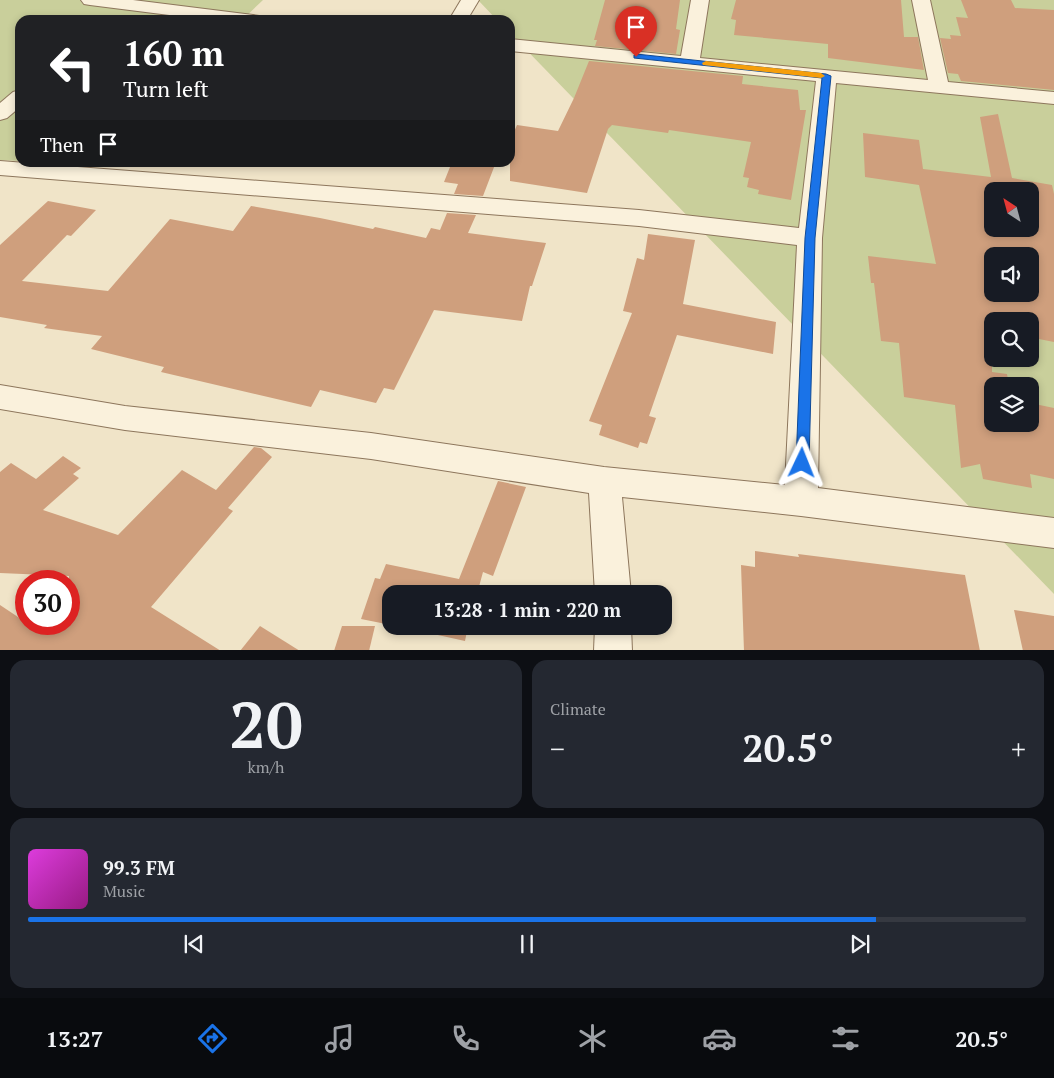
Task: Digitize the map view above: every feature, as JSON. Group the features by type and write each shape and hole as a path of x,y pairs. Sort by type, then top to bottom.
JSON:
{"street":[{"path":"90,0 213,15"},
{"path":"461,15 470,0"},
{"path":"690,62 700,0"},
{"path":"921,0 939,86"},
{"path":"113,15 125,4"},
{"path":"515,45 1054,98"},
{"path":"801,501 810,238 826,76"},
{"path":"0,114 15,100"},
{"path":"0,168 629,217 810,238"},
{"path":"0,397 125,418 371,446 604,481 801,501 1054,533"},
{"path":"604,481 612,585"},
{"path":"613,635 613,650"}],"green space":[{"path":"0,0 263,0 247,15 15,15 15,161 0,160"},
{"path":"478,0 1054,0 1054,594 515,38 515,15 492,15"}],"building":[{"path":"605,0 680,0 676,29 680,30 676,54 595,46 597,40 594,40"},
{"path":"736,0 901,0 904,37 918,37 924,70 828,58 828,44 734,35 736,20 731,19"},
{"path":"961,0 1011,0 1015,8 1054,10 1054,90 961,81 958,74 948,73 940,38 951,39 950,35 961,36 956,17 968,18"},
{"path":"589,61 743,76 742,84 798,90 800,110 806,110 791,200 758,194 759,190 747,187 749,178 743,177 751,142 669,130 668,133 612,125 608,129 587,193 510,181 510,167 515,167 515,130 517,125 558,131"},
{"path":"998,114 1012,178 1035,182 984,182 984,238 1039,238 1039,183 1052,185 1054,194 1054,342 1039,339 1039,312 984,312 984,367 992,367 992,372 1007,374 1008,377 984,377 984,432 1039,432 1039,405 1054,408 1054,479 1030,474 1032,488 983,479 980,464 961,468 955,405 904,397 899,343 881,341 874,283 871,283 868,256 936,264 919,185 865,177 863,133 919,140 923,169 991,177 980,117"},
{"path":"450,167 494,167 483,196 454,194 458,184 444,182"},
{"path":"48,201 96,210 71,236 67,235 22,281 108,291 170,219 233,231 251,206 373,229 375,227 426,238 431,228 440,230 447,213 476,215 468,233 546,243 532,286 530,286 522,321 434,310 394,390 384,388 376,403 320,390 311,407 161,372 164,367 91,349 102,336 44,328 47,325 0,317 0,245"},
{"path":"648,234 695,240 683,304 776,322 773,354 677,335 649,416 656,418 647,444 640,442 638,448 599,435 602,425 589,421 632,313 623,311 637,258 644,260"},
{"path":"254,447 261,448 272,457 228,508 233,511 151,607 219,650 0,650 0,605 15,615 15,635 80,635 80,570 15,570 15,574 0,573 0,472 11,463 36,479 63,456 81,468 73,474 79,478 43,510 118,535 182,470 216,490"},
{"path":"498,481 526,487 493,576 483,572 479,585 382,585 382,623 361,619 375,578 380,579 386,564 459,579"},
{"path":"755,551 799,557 798,554 965,575 980,650 744,650 741,565 755,567"},
{"path":"1014,610 1054,616 1054,650 1023,650"},
{"path":"260,626 298,650 241,650"},
{"path":"342,626 375,626 369,650 334,650"},
{"path":"438,635 466,635 465,641"}],"slow traffic":[{"path":"706,63 821,76"}],"route":[{"path":"636,57 826,76 810,238 802,463"}]}
